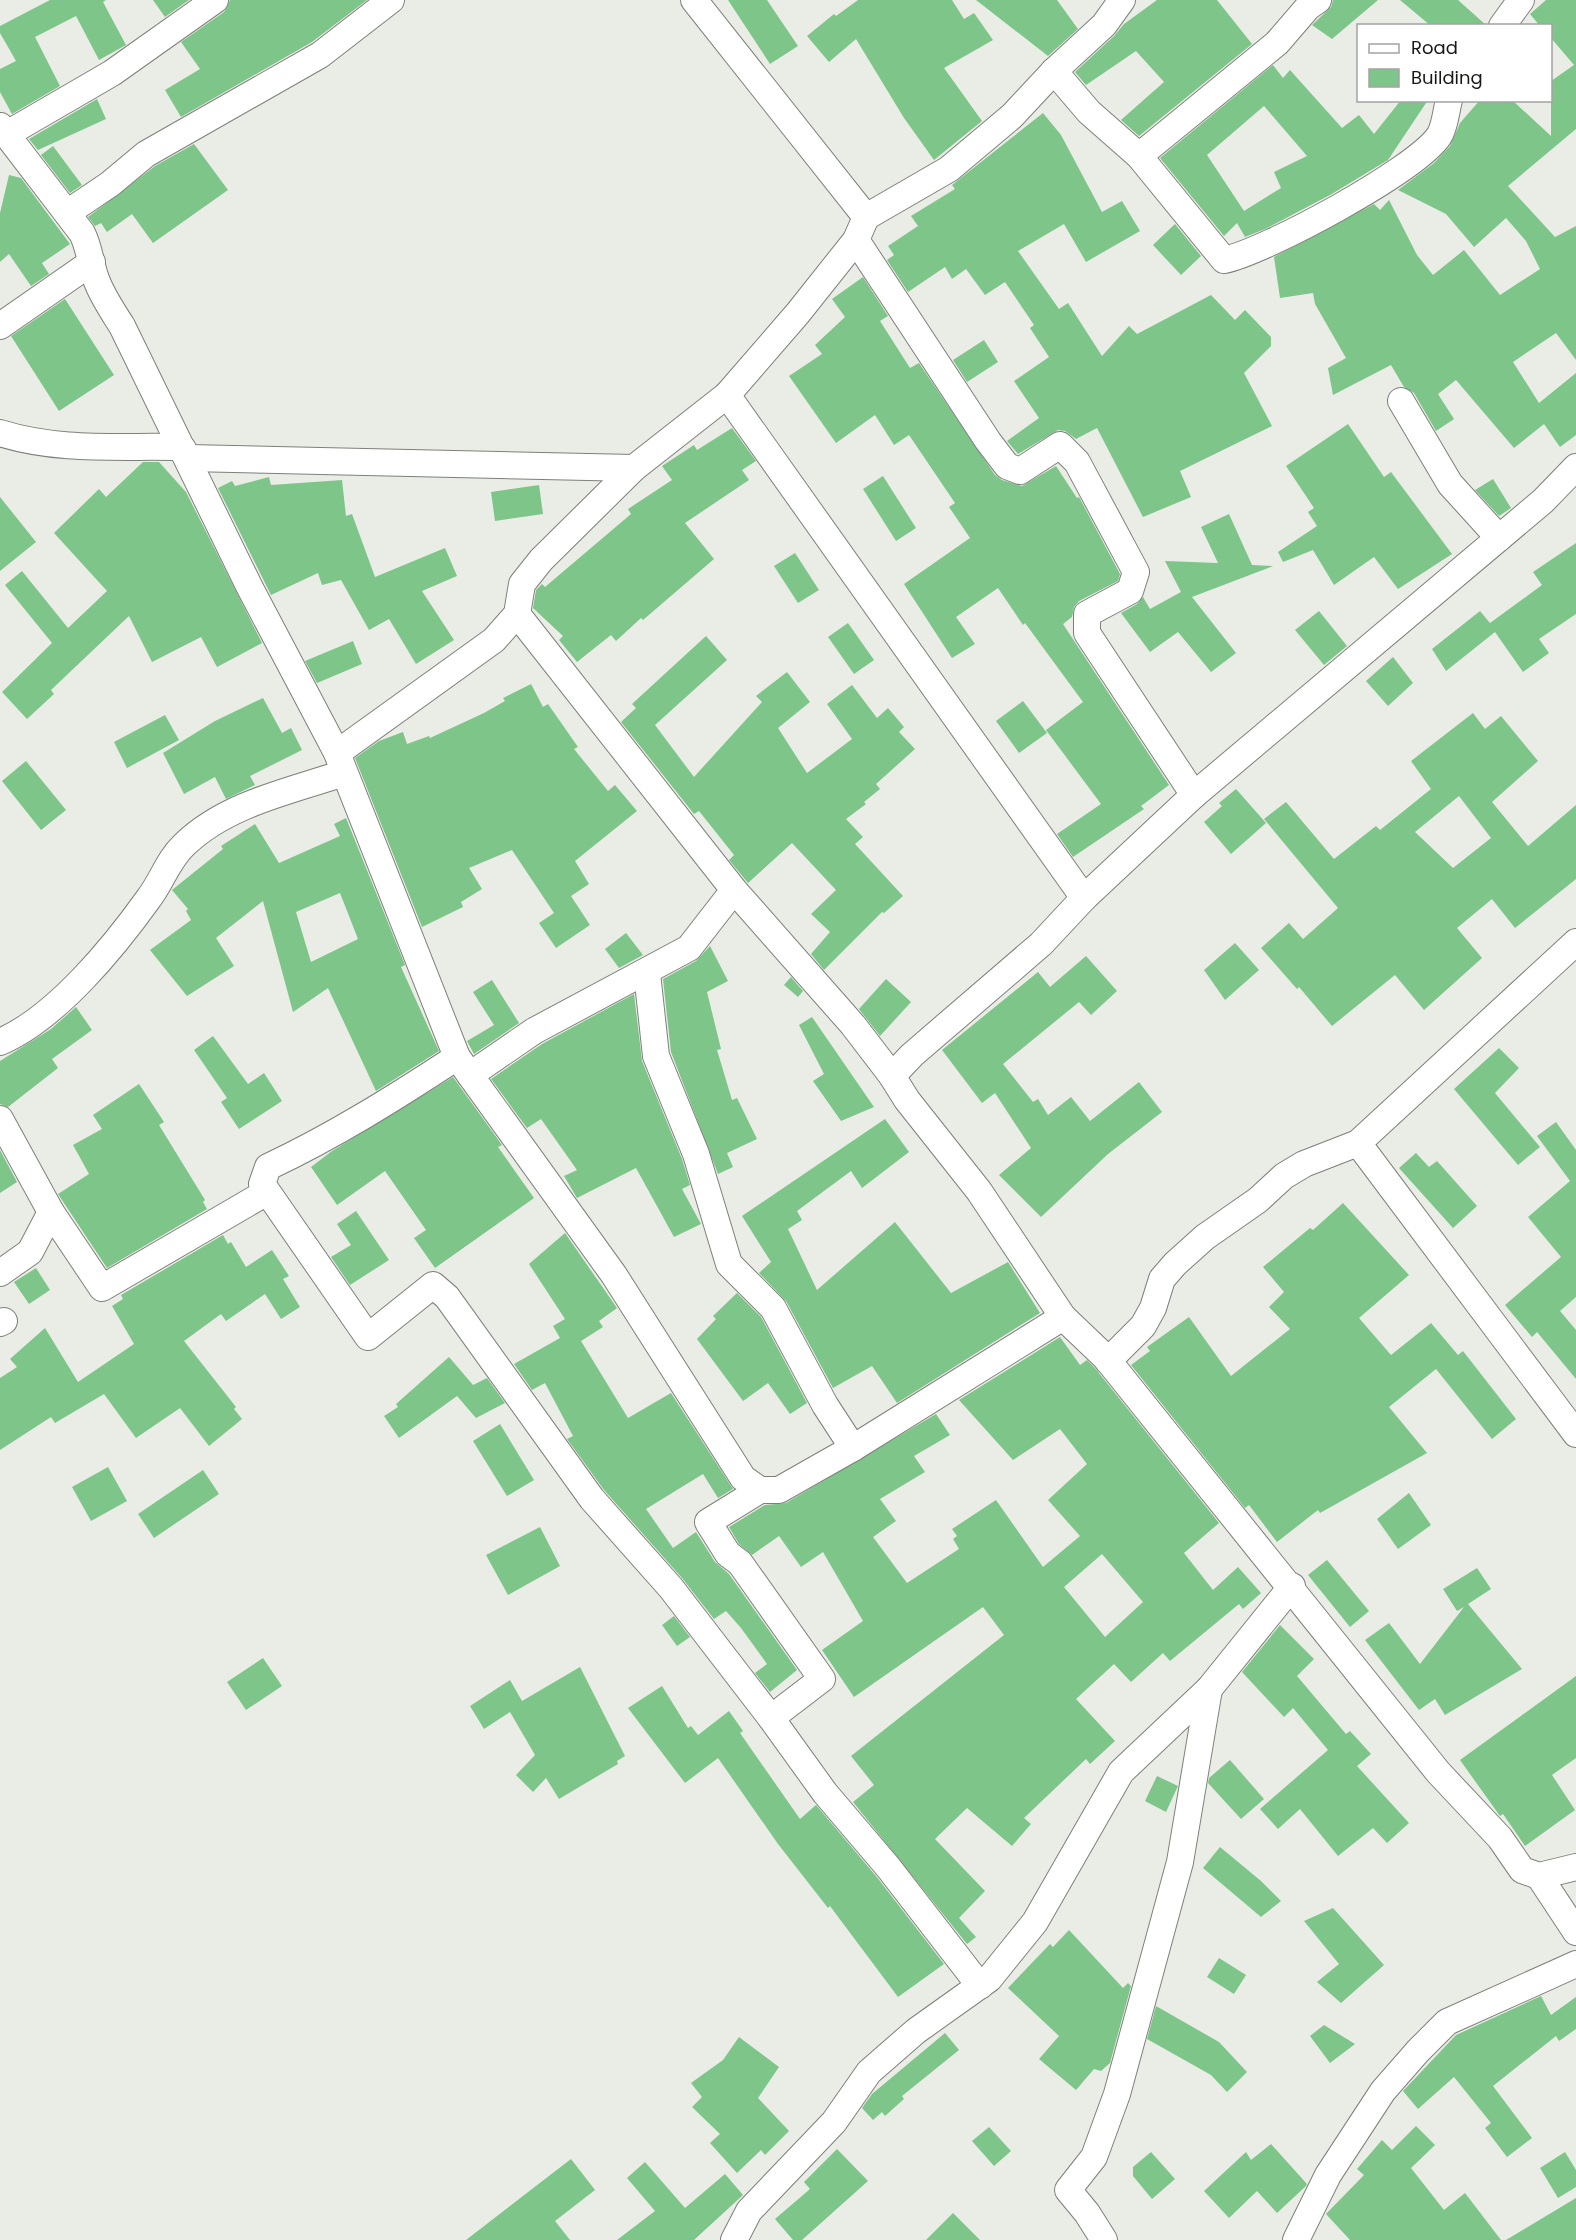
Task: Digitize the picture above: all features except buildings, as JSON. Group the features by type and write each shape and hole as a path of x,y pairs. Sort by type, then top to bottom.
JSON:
{"street":[{"path":"215,0 112,73 4,130 82,233 90,249 103,295 122,326 249,586 341,763 464,1066 614,1275 743,1478 760,1490"},
{"path":"67,213 110,184 147,154 320,55 391,0"},
{"path":"694,0 861,229 987,441 1007,466 1020,471 1059,445 1077,462 1136,572 1130,591 1087,614 1087,633 1194,795"},
{"path":"0,1042 30,1028 104,959 116,939 150,898 172,858 185,844 211,824 341,763 494,640 517,614 522,584 541,560 634,468 727,395 798,314 861,229 949,169 1012,116 1054,71 1104,25 1122,0"},
{"path":"1139,156 1277,43 1308,7 1318,0"},
{"path":"1503,24 1521,0"},
{"path":"1054,71 1089,112 1139,156 1224,260 1239,257 1311,223 1398,171 1439,136 1448,102"},
{"path":"0,326 92,262"},
{"path":"727,395 1084,898"},
{"path":"1401,401 1450,484 1499,538"},
{"path":"0,433 17,438 96,448 174,447 186,454 634,468"},
{"path":"892,1076 912,1055 1041,944 1084,898 1194,795 1543,501 1576,467"},
{"path":"517,614 734,890 853,1025 892,1076 907,1100 979,1191 1063,1317 1108,1361 1292,1586 1438,1772 1500,1838 1522,1870 1539,1876 1576,1868"},
{"path":"734,890 689,948 647,973 363,1117 312,1147 268,1167 262,1184 368,1336 433,1285 447,1297 592,1499 671,1588 771,1718 825,1793 888,1867 980,1986"},
{"path":"1108,1361 1143,1326 1153,1308 1161,1279 1205,1237 1239,1215 1284,1176 1304,1164 1358,1143 1576,942"},
{"path":"647,973 656,1056 696,1154 729,1264 773,1308 825,1405 853,1448"},
{"path":"0,1119 51,1212 102,1288 267,1192"},
{"path":"1358,1143 1576,1433"},
{"path":"0,1273 30,1252 51,1212"},
{"path":"771,1718 822,1679 740,1563 728,1554 708,1522 760,1490 779,1490 853,1448 1063,1317"},
{"path":"734,2240 749,2211 834,2122 869,2072 916,2031 980,1986 1035,1922 1121,1772 1209,1689 1292,1586"},
{"path":"1104,2240 1087,2213 1068,2190 1094,2157 1117,2094 1180,1862 1209,1689"},
{"path":"1539,1876 1576,1932"},
{"path":"1296,2240 1328,2175 1383,2091 1447,2022 1576,1964"}]}
